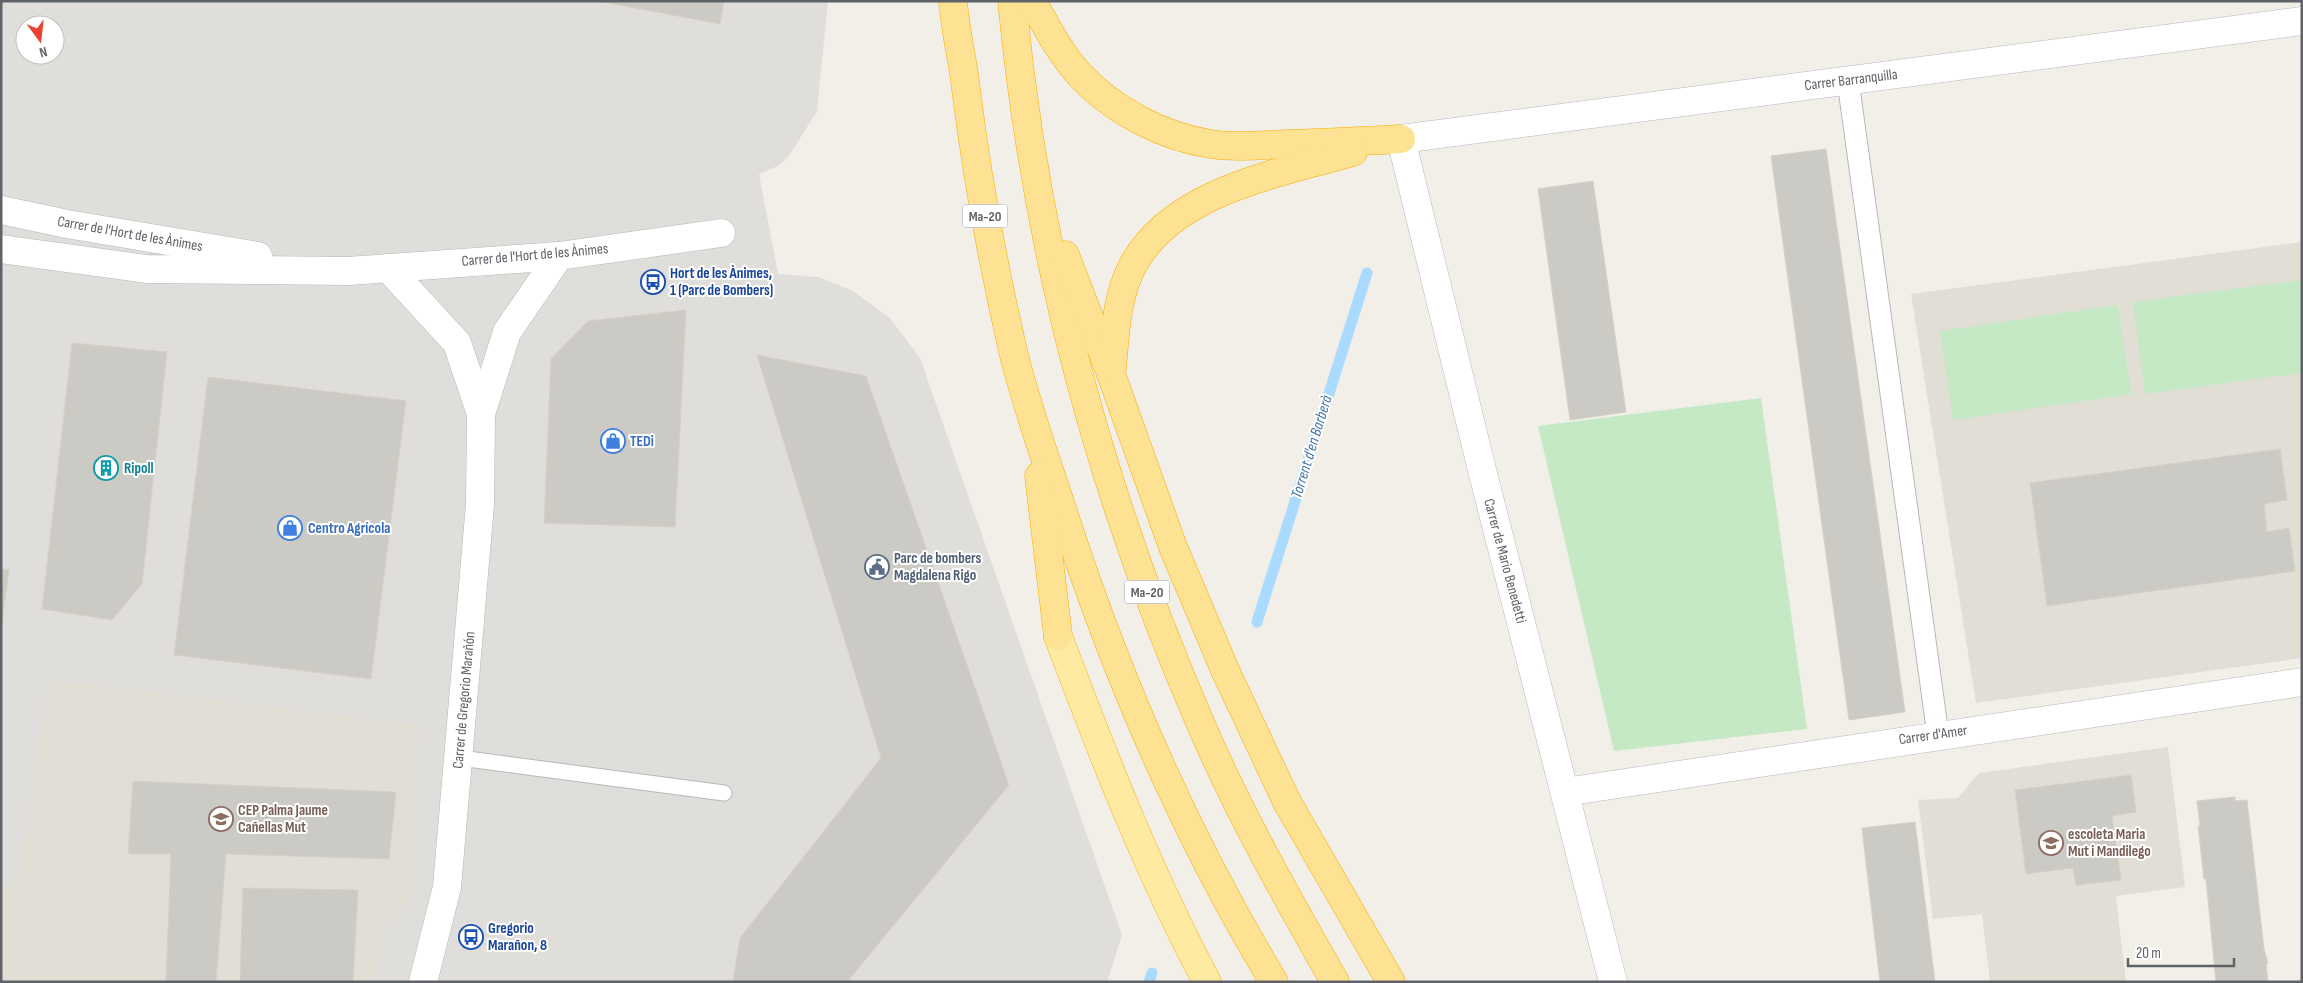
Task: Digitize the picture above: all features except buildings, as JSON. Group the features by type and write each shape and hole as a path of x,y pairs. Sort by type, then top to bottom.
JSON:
{"highway":[{"name":"Ma-20","path":"953,1 977,180 1014,353 1032,418 1095,610 1128,695 1165,779 1210,869 1274,982"},
{"name":"Ma-20","path":"1012,1 1034,174 1075,364 1129,541 1159,623 1203,730 1244,815 1335,982"},
{"path":"1032,1 1055,42 1079,74 1107,99 1131,114 1156,128 1182,138 1212,144 1249,146 1401,140"},
{"path":"1111,374 1118,315 1123,291 1132,266 1149,241 1170,221 1196,205 1260,178 1401,140"},
{"path":"1034,174 1111,374 1173,547 1238,696 1288,802 1391,982"},
{"path":"1032,418 1058,636 1098,744 1182,934 1208,982"}],"street":[{"name":"Carrer Barranquilla","path":"1401,140 2302,21"},
{"path":"1848,80 1938,735"},
{"name":"Carrer de Mario Benedetti","path":"1401,140 1482,470 1613,982"},
{"name":"Carrer de l'Hort de les Ànimes","path":"1,210 67,224 348,271"},
{"name":"Carrer de l'Hort de les Ànimes","path":"1,248 146,269 348,271 559,256 721,233"},
{"name":"Carrer de Gregorio Marañón","path":"423,982 448,886 480,504 481,414 508,332 559,256"},
{"name":"Carrer de Gregorio Marañón","path":"388,268 457,343 481,414"},
{"name":"Carrer d'Amer","path":"1565,792 2302,682"}],"lane":[{"path":"460,758 724,793"}],"shaded area":[{"path":"1,1 828,1 817,111 789,156 778,166 759,174 778,274 818,277 853,291 890,318 920,358 1122,935 1107,982 1,982"},
{"path":"2302,242 2302,658 1976,703 1911,294"},
{"name":"CEP Palma Jaume Cañellas Mut","path":"49,680 417,725 412,897 383,931 374,982 1,982 1,886 18,885"},
{"name":"escoleta Maria Mut i Mandilego","path":"2168,747 2185,887 2116,896 2126,982 1990,982 1982,914 1933,919 1918,800 1958,798 1979,773"}],"green space":[{"path":"2302,280 2302,373 2145,394 2133,302"},
{"path":"2118,305 2131,394 1953,420 1940,331"},
{"path":"1761,398 1807,729 1614,751 1538,426"}],"waterway":[{"name":"Torrent d'en Barberà","path":"1257,622 1367,273"},
{"name":"Torrent d'en Barberà","path":"1149,982 1152,973"}],"place":[{"name":"Hort de les Ànimes, 1 (Parc de Bombers)","path":"653,282"},
{"name":"TEDi","path":"613,441"},
{"name":"Ripoll","path":"106,468"},
{"name":"Centro Agrícola","path":"290,528"},
{"name":"Parc de bombers Magdalena Rigo","path":"877,567"},
{"name":"CEP Palma Jaume Cañellas Mut","path":"221,819"},
{"name":"escoleta Maria Mut i Mandilego","path":"2051,843"},
{"name":"Gregorio Marañon, 8","path":"471,937"}]}
